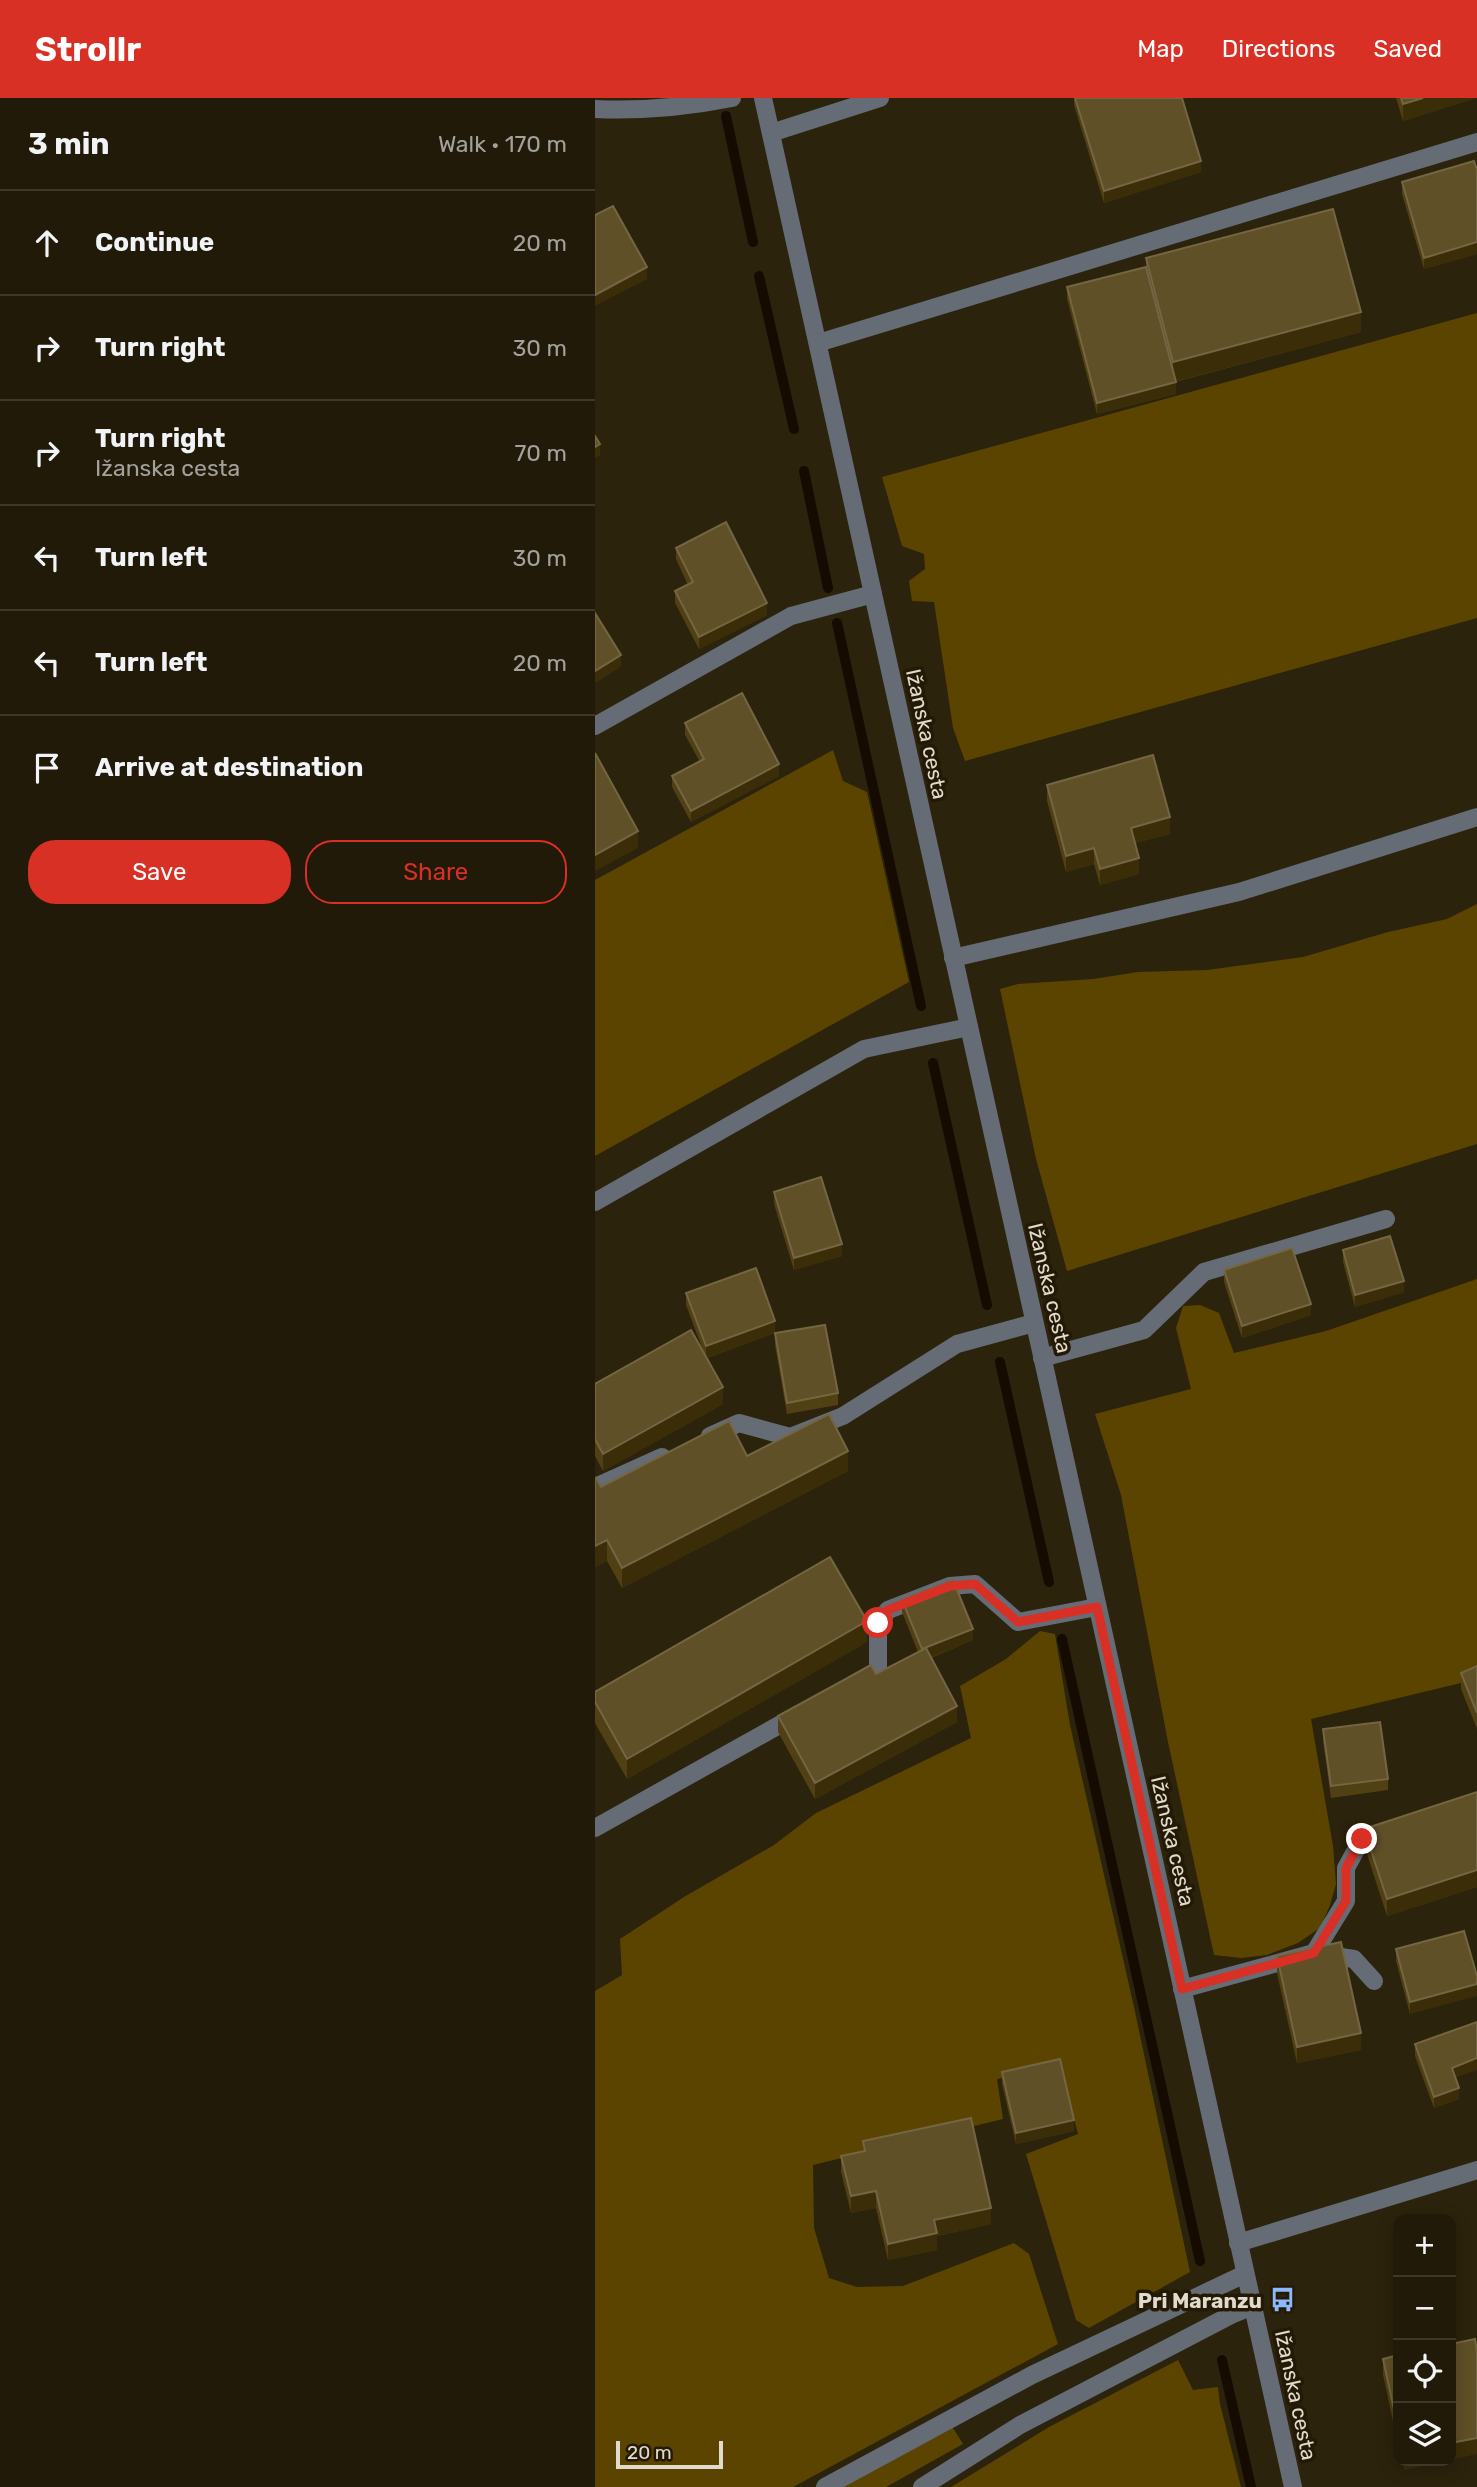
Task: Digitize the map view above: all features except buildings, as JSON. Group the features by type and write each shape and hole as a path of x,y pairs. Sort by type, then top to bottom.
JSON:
{"street":[{"path":"595,109 629,111 699,105 732,98"},
{"name":"Ižanska cesta","path":"763,98 1293,2487"},
{"path":"771,133 880,98"},
{"path":"818,343 1477,142"},
{"path":"595,726 791,616 873,594"},
{"path":"953,958 1239,892 1477,817"},
{"path":"595,1202 864,1049 969,1027"},
{"path":"1042,1357 1144,1330 1204,1272 1386,1219"},
{"path":"595,1487 739,1423 790,1437 843,1416 957,1344 1034,1323"},
{"path":"843,1690 878,1670 878,1623 888,1610 950,1586 975,1584 1018,1622 1097,1607"},
{"path":"595,1828 807,1710"},
{"path":"1314,1953 1346,1901 1346,1868 1362,1839 1401,1825"},
{"path":"1182,1989 1314,1953 1354,1959 1374,1981"},
{"path":"1238,2243 1477,2169"},
{"path":"825,2487 1033,2375 1245,2274"},
{"path":"922,2487 1020,2426 1253,2306"}],"shaded area":[{"path":"1477,313 1477,618 965,761 953,728 934,602 912,601 909,581 925,569 924,554 902,546 882,477"},
{"path":"833,750 843,781 867,792 909,982 595,1156 595,880"},
{"path":"1477,904 1477,1144 1067,1271 1036,1159 1000,989 1018,984 1093,979 1138,972 1207,970 1303,957 1388,932 1447,919"},
{"path":"1477,1279 1477,1677 1311,1719 1333,1846 1336,1884 1330,1905 1320,1928 1298,1943 1267,1955 1241,1958 1214,1955 1168,1742 1121,1495 1095,1414 1191,1389 1176,1328 1183,1306 1200,1305 1219,1313 1234,1353 1326,1331"},
{"path":"1040,1631 1055,1634 1070,1725 1190,2272 1089,2328 1076,2320 1026,2154 1078,2134 1061,2068 997,2079 1003,2119 813,2165 814,2228 829,2278 857,2287 903,2286 1014,2243 1029,2254 1058,2344 793,2487 595,2487 595,1991 622,1975 620,1939 684,1897 774,1845 816,1813 971,1738 960,1686 1006,1659"},
{"path":"1178,2360 1193,2390 1218,2387 1241,2487 951,2487 1049,2427"},
{"path":"953,2428 963,2444 886,2487 840,2487"}],"waterway":[{"path":"726,116 753,242"},
{"path":"759,276 794,429"},
{"path":"804,471 828,588"},
{"path":"837,623 921,1006"},
{"path":"933,1063 987,1305"},
{"path":"1000,1362 1049,1582"},
{"path":"1062,1639 1200,2261"},
{"path":"1222,2360 1251,2487"}],"place":[{"name":"Pri Maranzu","path":"1282,2300"}],"route":[{"path":"878,1623 888,1610 950,1586 975,1584 1018,1622 1097,1607 1182,1989 1314,1953 1346,1901 1346,1868 1362,1839"}]}
